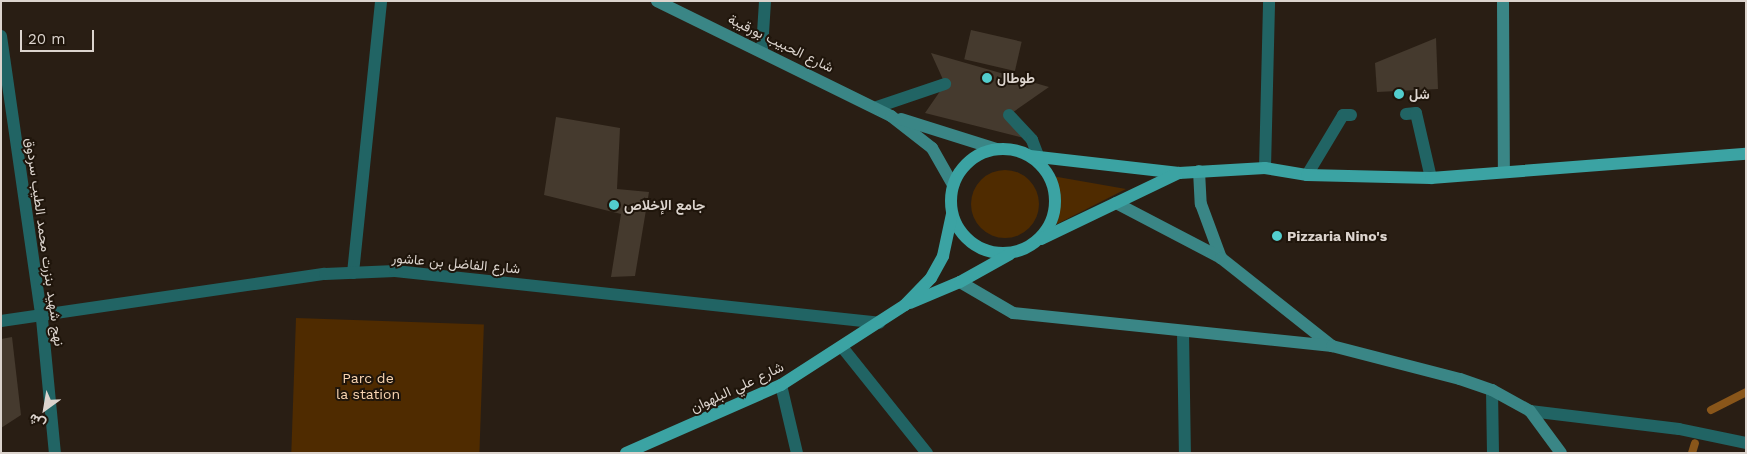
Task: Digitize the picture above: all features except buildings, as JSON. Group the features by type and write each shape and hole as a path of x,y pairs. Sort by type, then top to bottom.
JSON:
{"main road":[{"path":"905,305 931,278 943,256 952,214 953,184 966,164 996,149 1035,157 1178,172 1266,168 1307,175 1431,178 1504,170 1746,154"},
{"path":"1035,157 1052,181 1056,197 1048,229 1038,241"},
{"path":"905,305 960,282 1011,253 1178,172"},
{"path":"952,214 958,228 974,244 995,253 1011,253"},
{"name":"شارع علي البلهوان","path":"626,453 781,385 905,305"}],"street":[{"path":"352,273 381,1"},
{"name":"شارع الحبيب بورقيبة","path":"657,1 762,49 891,116"},
{"path":"762,49 765,1"},
{"path":"1266,168 1269,1"},
{"path":"1503,1 1504,170"},
{"name":"نهج شهيد بنزرت محمد الطيب سردوق","path":"1,36 42,318 55,453"},
{"path":"876,107 944,84"},
{"path":"1406,114 1416,113 1431,178"},
{"path":"1307,175 1343,114 1351,115"},
{"path":"1009,115 1032,140 1035,157"},
{"path":"891,116 996,149"},
{"path":"891,116 932,148 953,184"},
{"path":"1199,171 1200,204 1221,258"},
{"path":"1116,203 1221,258 1332,346"},
{"name":"شارع الفاضل بن عاشور","path":"1,321 42,318 352,273 396,271 879,323"},
{"path":"960,282 1014,314 1332,346 1492,390 1530,411 1679,429 1746,443"},
{"path":"1183,331 1185,453"},
{"path":"842,347 927,453"},
{"path":"781,385 797,453"},
{"path":"1492,390 1493,453"},
{"path":"1530,411 1561,453"}],"green space":[{"path":"1005,170 1018,173 1029,180 1036,191 1039,204 1036,217 1029,228 1018,235 1005,238 992,235 981,228 974,217 971,204 974,191 981,180 992,173"},
{"path":"1052,176 1126,189 1057,224"},
{"name":"Parc de la station","path":"296,318 484,325 479,453 291,453"}],"waterway":[{"path":"1711,410 1746,392"},
{"path":"1692,453 1695,443"}],"place":[{"name":"طوطال","path":"987,78"},
{"name":"شل","path":"1399,94"},
{"name":"جامع الإخلاص","path":"614,205"},
{"name":"Pizzaria Nino's","path":"1277,236"}]}
